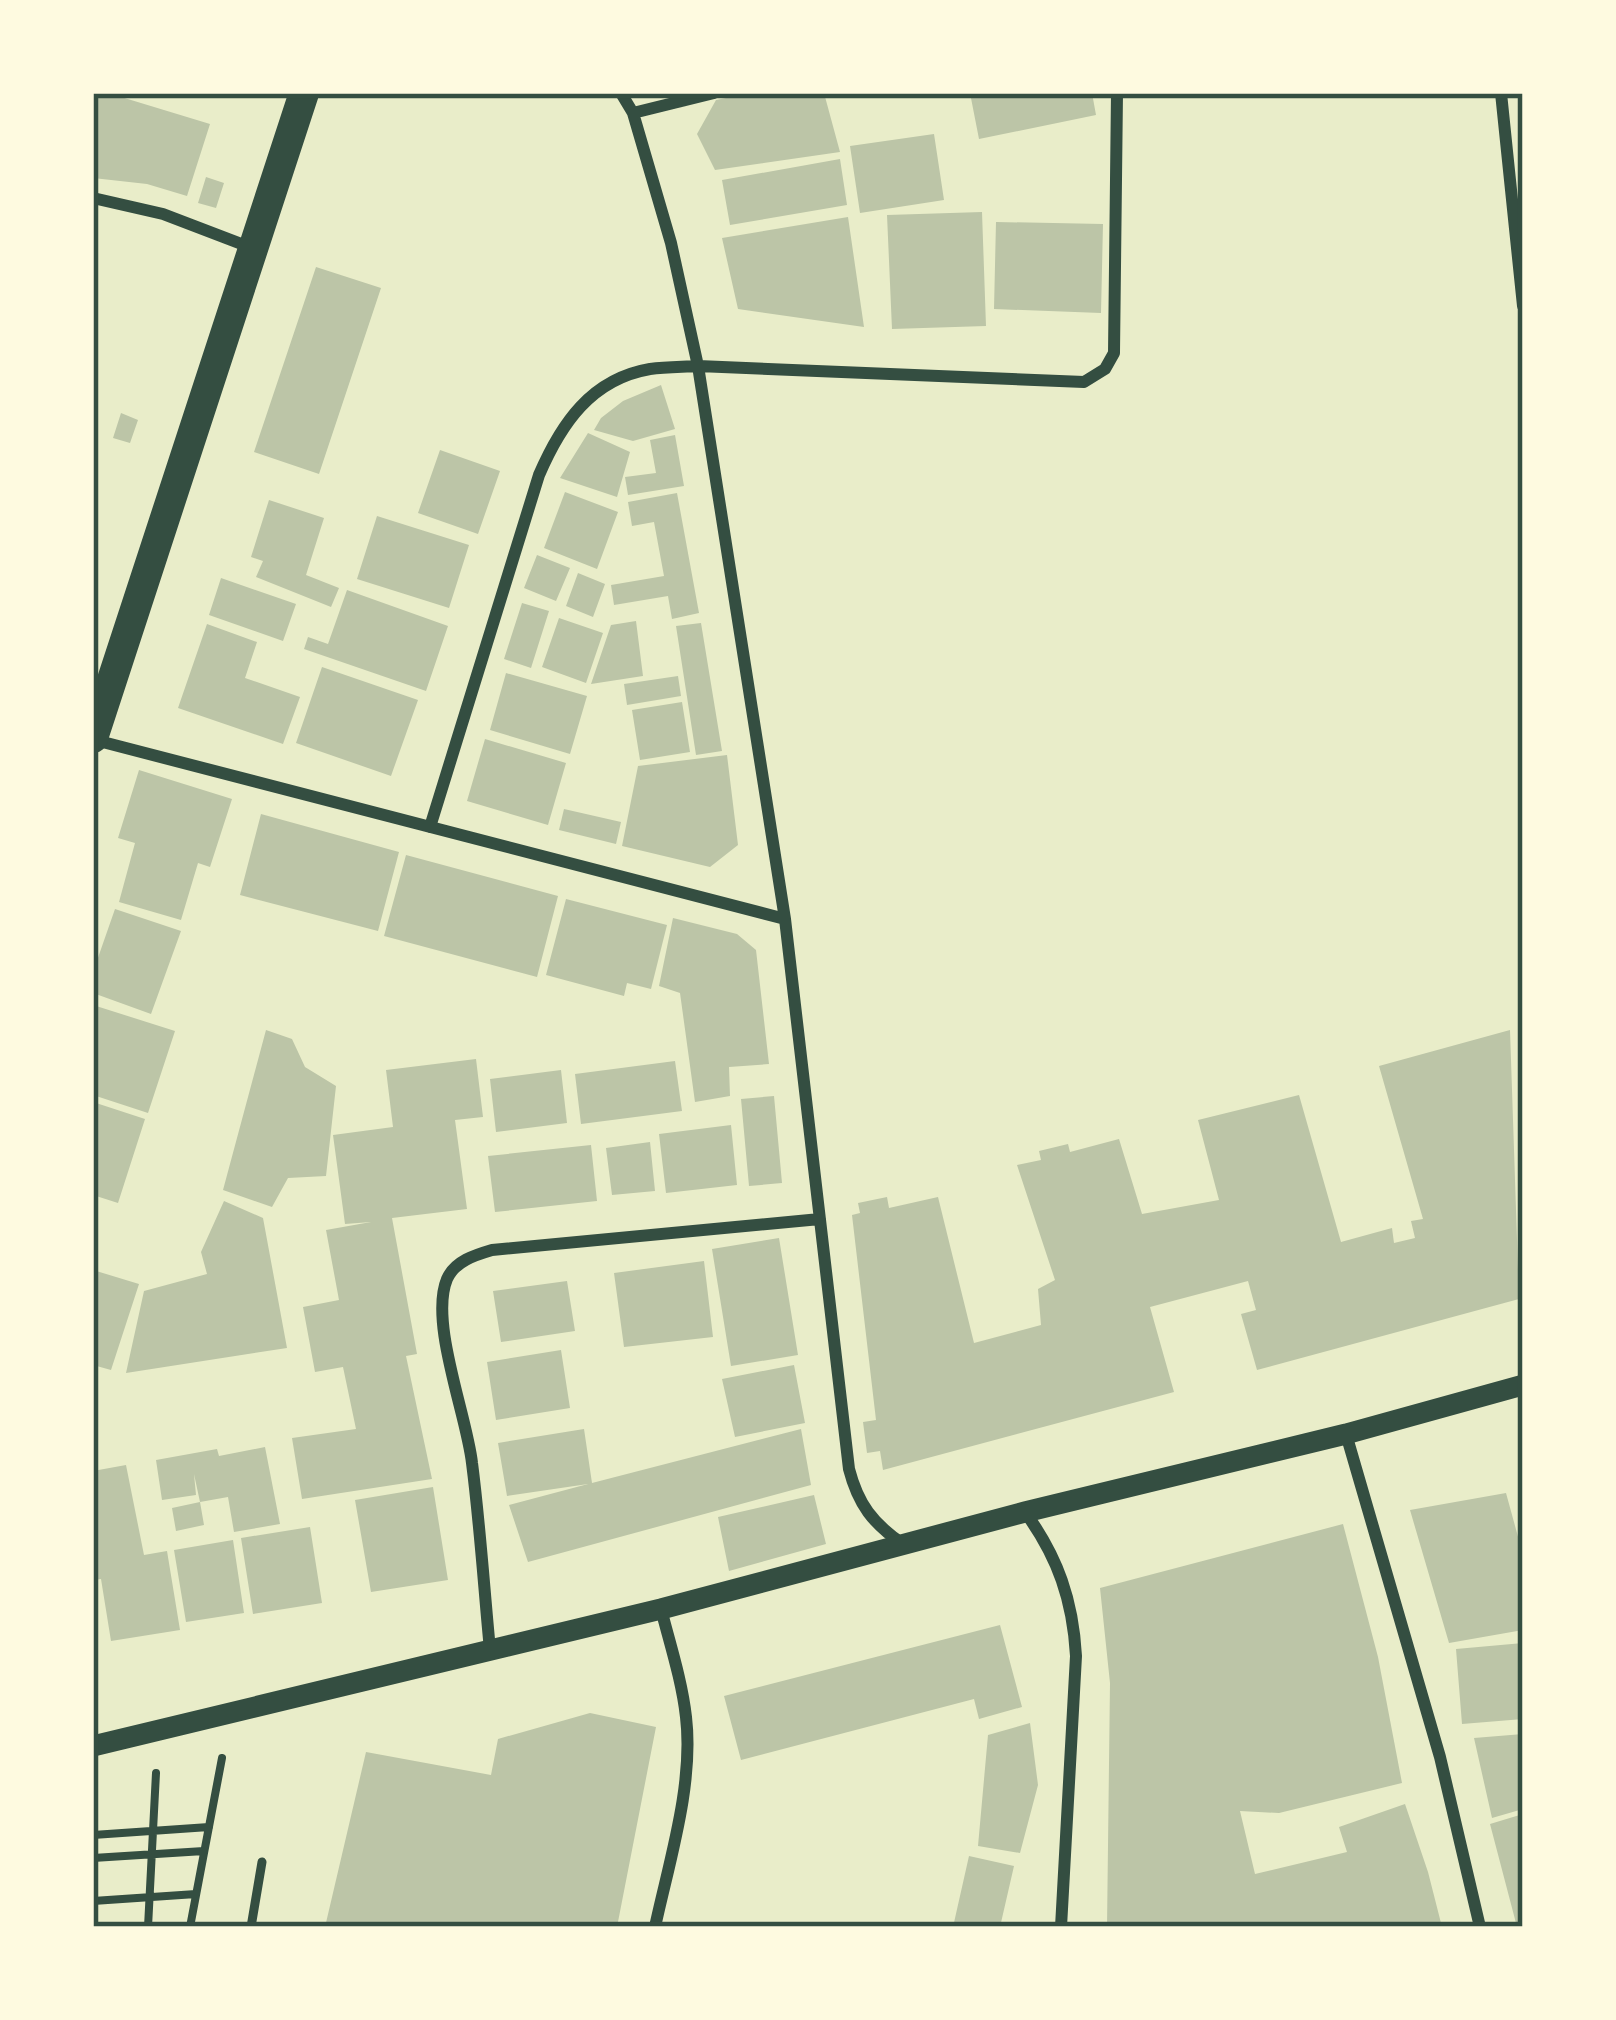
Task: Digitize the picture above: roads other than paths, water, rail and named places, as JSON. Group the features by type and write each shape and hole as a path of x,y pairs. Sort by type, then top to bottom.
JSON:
{"main road":[{"path":"93,739 304,93"}],"street":[{"path":"622,93 633,113 671,243 698,366 785,919 849,1468 867,1514 904,1544"},
{"path":"633,113 714,93"},
{"path":"430,827 539,475 563,426 614,380 650,369 698,366 1084,382 1105,369 1114,352 1117,93"},
{"path":"1501,93 1523,307"},
{"path":"93,198 163,214 253,249"},
{"path":"93,739 785,919"},
{"path":"490,1650 472,1457 445,1335 442,1298 448,1276 468,1257 492,1250 820,1219"},
{"path":"93,1746 661,1609 1523,1385"},
{"path":"1346,1434 1440,1757 1480,1927"},
{"path":"1025,1513 1058,1565 1075,1625 1061,1927"},
{"path":"655,1927 680,1809 687,1718 661,1609"}],"lane":[{"path":"251,1927 262,1862"}]}
